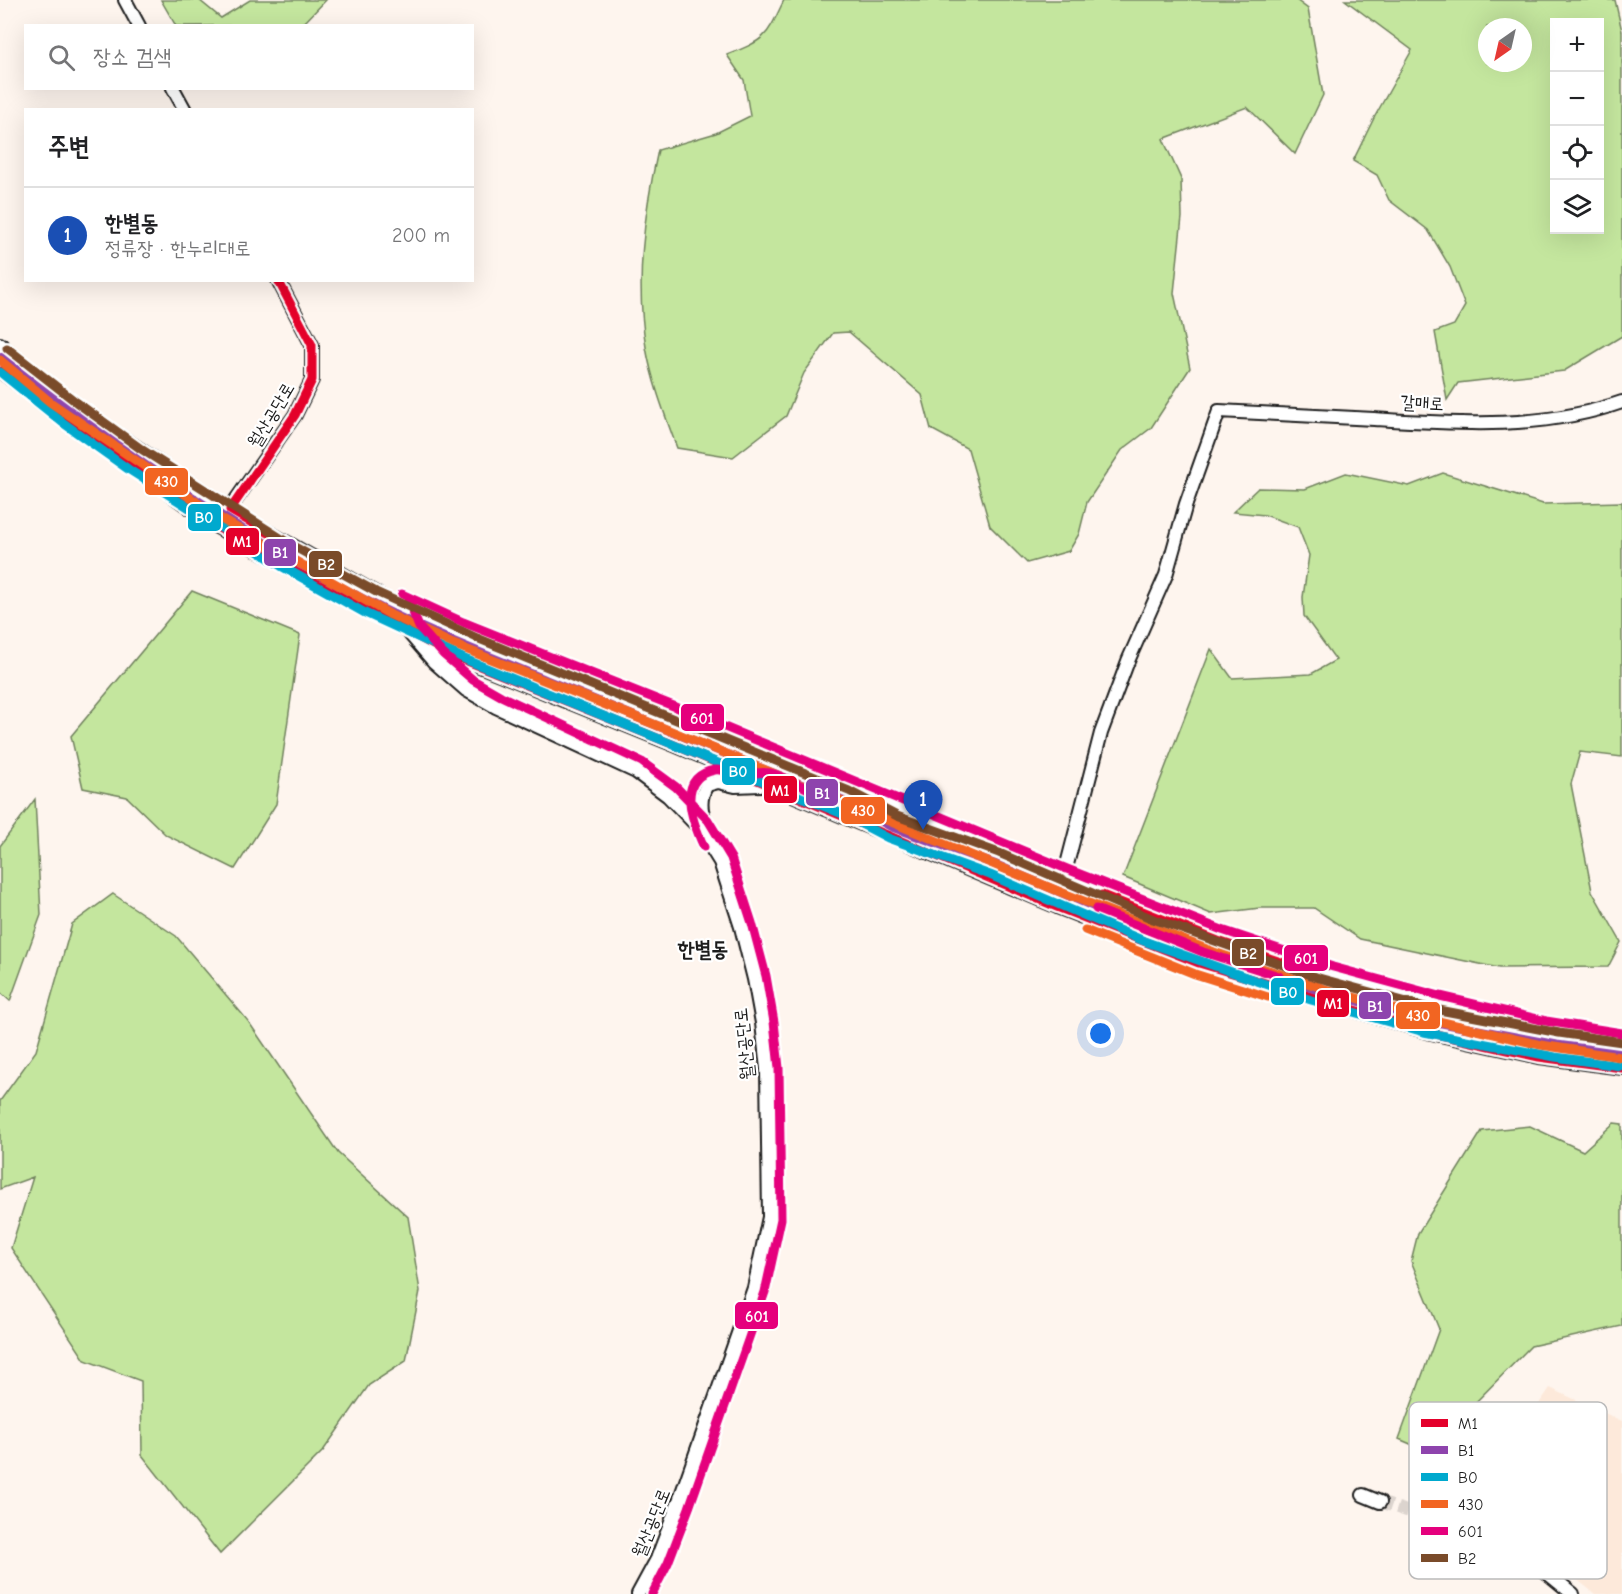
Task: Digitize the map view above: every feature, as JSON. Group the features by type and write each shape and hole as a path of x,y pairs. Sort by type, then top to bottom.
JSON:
{"street":[{"path":"126,0 138,24"},
{"path":"174,90 184,108"},
{"name":"월산공단로","path":"217,527 295,415 312,381 312,345 279,282"},
{"path":"0,344 76,406 230,510 397,605 458,633 687,724 1063,880 1218,940 1329,978 1437,1008 1544,1033 1622,1045"},
{"path":"0,371 90,438 217,527 315,583 450,654 1057,907 1198,963 1431,1033 1539,1057 1622,1068"},
{"name":"갈매로","path":"1063,880 1101,733 1128,661 1166,575 1186,504 1219,411 1473,424 1543,420 1622,402"},
{"name":"월산공단로","path":"397,605 409,633 434,662 466,690 496,707 636,772 668,796 699,828 720,862 741,927 762,1023 767,1069 769,1217 754,1288 657,1559 638,1594"},
{"path":"720,862 718,849 700,804 702,793 707,785 718,782 735,786 768,785"},
{"path":"1363,1495 1380,1502"},
{"path":"1555,1579 1573,1594"}],"shaded area":[{"path":"1550,1388 1581,1402 1540,1402"},
{"path":"1607,1414 1622,1421 1622,1594 1595,1594 1576,1579 1607,1579"}],"green space":[{"path":"161,0 199,0 221,18 250,0 326,0 306,21 300,24 175,24"},
{"path":"784,0 1296,0 1308,9 1323,95 1295,154 1247,107 1163,139 1181,179 1182,217 1174,293 1190,368 1151,428 1122,450 1087,502 1079,534 1069,551 1027,563 990,526 968,449 931,429 922,395 849,332 833,333 804,373 786,416 733,457 677,448 652,373 646,347 641,298 645,223 658,150 716,133 750,116 744,80 727,55 764,36"},
{"path":"1345,0 1615,0 1622,31 1622,336 1564,371 1458,383 1447,400 1435,332 1454,325 1465,306 1450,267 1428,230 1389,200 1377,175 1353,161 1412,50"},
{"path":"1346,473 1409,486 1443,473 1543,504 1622,502 1622,757 1580,752 1571,784 1592,891 1621,942 1608,967 1499,968 1360,939 1314,908 1260,908 1211,914 1123,877 1211,649 1232,678 1311,674 1336,660 1304,616 1303,597 1309,555 1298,527 1265,515 1233,512 1258,488 1305,489"},
{"path":"192,591 300,635 276,804 235,869 166,835 127,797 83,788 71,736"},
{"path":"35,799 41,915 10,1001 0,992 0,846"},
{"path":"113,894 176,936 248,1021 338,1153 408,1217 420,1291 406,1361 369,1385 323,1451 220,1554 142,1455 141,1381 85,1360 11,1248 33,1177 0,1189 0,1101 36,1051 72,924"},
{"path":"1614,1123 1622,1124 1622,1326 1531,1346 1476,1402 1412,1402 1439,1329 1411,1261 1418,1233 1482,1131 1530,1126 1583,1151"},
{"path":"1409,1412 1409,1443 1399,1439"}],"tunnel":[{"path":"1380,1502 1409,1512"}],"transit line":[{"name":"M1","path":"269,533 230,510 295,415 312,380 312,345 279,282"},
{"name":"B2","path":"7,348 141,449 293,546 376,592 477,638 849,791 897,816 999,853 1153,919 1319,978 1429,1008 1559,1033 1622,1042"},
{"name":"B1","path":"0,357 133,457 272,548 369,602 457,643 845,802 892,827 994,864 1149,930 1315,989 1426,1020 1557,1045 1622,1054"},
{"name":"430","path":"0,360 50,402 223,520 391,615 453,644 676,733 1058,891 1214,952 1325,989 1434,1020 1541,1045 1620,1057"},
{"name":"M1","path":"0,371 64,420 217,527 450,654 672,744 1057,907 1199,963 1431,1033 1539,1057 1622,1068"},
{"name":"B0","path":"0,372 62,422 128,469 281,566 365,613 467,660 840,813 888,838 990,875 1144,941 1311,1000 1424,1032 1555,1057 1620,1066"},
{"name":"601","path":"402,594 463,622 1222,930 1333,967 1440,996 1546,1021 1622,1033"},
{"name":"601","path":"408,600 419,627 443,654 473,680 501,696 642,762 676,787 708,820 731,858 766,976 779,1068 781,1219 765,1292 689,1508 668,1563 652,1594"},
{"name":"601","path":"704,847 695,826 690,802 694,782 702,774 715,770 737,774 770,773 817,793"},
{"name":"M1","path":"1102,895 1218,941 1281,962"},
{"name":"601","path":"1096,909 1203,952 1279,976"},
{"name":"430","path":"1085,930 1195,974 1268,997"}],"place":[{"name":"한별동","path":"923,830"}],"district":[{"name":"한별동","path":"703,949"}]}
